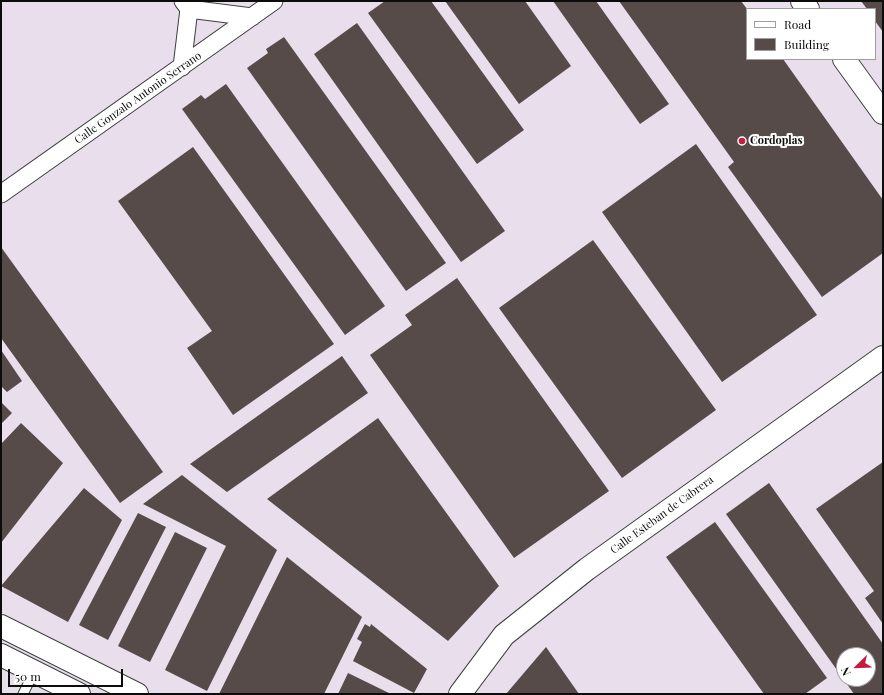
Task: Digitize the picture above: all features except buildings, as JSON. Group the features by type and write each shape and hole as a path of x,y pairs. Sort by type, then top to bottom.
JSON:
{"street":[{"name":"Calle Gonzalo Antonio Serrano","path":"1,194 274,1"},
{"path":"182,67 186,5 252,17"},
{"path":"845,60 883,113"},
{"name":"Calle Esteban de Cabrera","path":"460,694 504,635 587,569 883,356"},
{"path":"1,626 137,694"},
{"path":"1,655 79,694"}],"lane":[{"path":"23,694 34,672"}],"shaded area":[{"path":"1,1 883,1 883,694 1,694"}],"place":[{"name":"Cordoplas","path":"742,141"}]}
